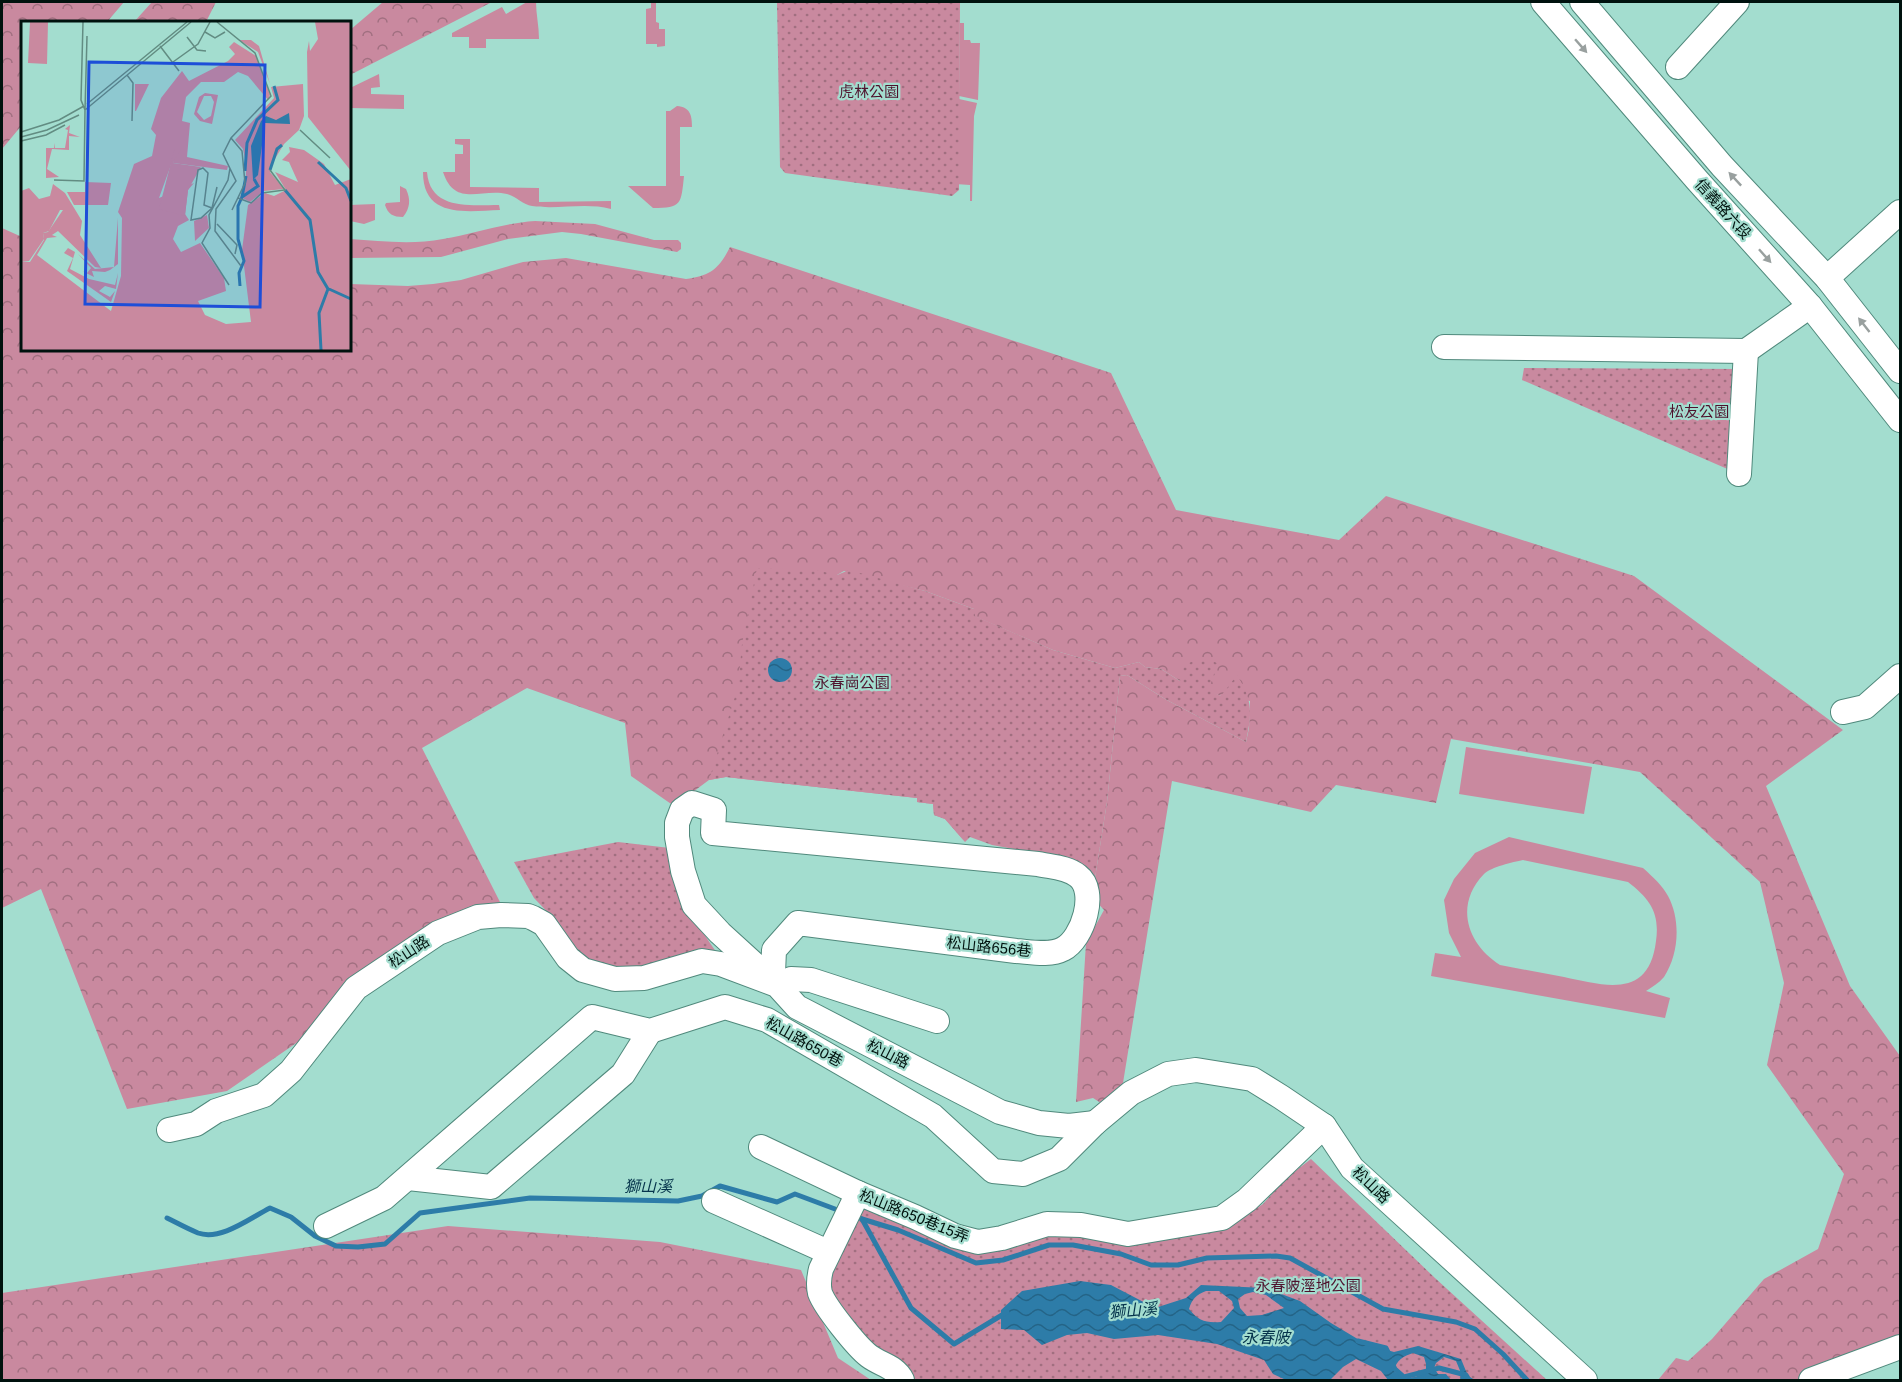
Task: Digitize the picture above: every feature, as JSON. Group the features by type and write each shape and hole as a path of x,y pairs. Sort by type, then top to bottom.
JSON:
{"street":[{"name":"信義路六段","path":"1543,2 1810,306 1900,420"},
{"name":"信義路六段","path":"1582,2 1722,166 1827,278 1897,359"},
{"path":"1678,67 1737,2"},
{"path":"1827,278 1900,212"},
{"path":"1444,347 1746,351 1810,306"},
{"path":"1740,474 1746,351"},
{"path":"1843,712 1865,707 1900,676"},
{"name":"松山路656巷","path":"743,966 720,933 694,905 683,871 677,837 678,823 682,810 692,804 714,810 713,833 1038,864 1068,870 1080,877 1088,893 1086,915 1078,933 1064,949 1047,953 1005,950 798,923 774,950"},
{"name":"松山路","path":"169,1130 196,1124 216,1112 264,1095 291,1071 356,988 438,933 478,917 501,915 533,918 544,924 568,958 583,970 615,979 644,978 702,961 743,966 777,985 797,1007 1000,1112 1039,1122 1069,1126 1095,1123 1131,1093 1168,1074 1196,1070 1252,1079 1324,1126 1352,1168 1585,1380"},
{"path":"743,966 774,950 773,973 777,985 791,980 811,980 937,1021"},
{"name":"松山路650巷","path":"650,1031 725,1007 767,1020 933,1116 993,1172 1023,1174 1059,1159 1095,1123"},
{"path":"326,1226 384,1198 592,1017 650,1031 623,1074 490,1187 408,1178"},
{"name":"松山路650巷15弄","path":"761,1147 858,1193 914,1224 978,1242 1002,1238 1047,1224 1081,1225 1128,1234 1222,1218 1247,1200 1324,1126"},
{"path":"858,1193 828,1252 819,1282 820,1293 858,1347 870,1358 892,1368 902,1380"},
{"path":"714,1201 828,1252"},
{"path":"1811,1380 1900,1347"}],"green space":[{"path":"2,2 124,2 108,21 21,21 21,126 2,149"},
{"path":"152,2 216,2 206,21 135,21"},
{"path":"383,2 492,2 351,74 351,29"},
{"path":"527,2 536,2 539,39 486,39 486,48 469,48 469,37 452,37 452,33 502,7 506,14"},
{"path":"651,2 656,2 656,22 659,23 659,29 665,29 665,46 657,47 657,44 646,44 646,9 651,8"},
{"name":"虎林公園","path":"777,2 960,2 959,190 952,196 785,173 780,167"},
{"path":"960,23 964,23 964,40 980,43 978,100 959,96"},
{"path":"379,74 380,87 371,88 371,94 404,95 404,109 351,108 351,88"},
{"path":"959,99 977,103 974,116 972,201 970,201 970,185 941,183"},
{"path":"677,106 687,110 691,115 692,123 692,127 680,127 680,176 684,176 681,198 670,207 653,208 628,186 666,186 666,111"},
{"path":"455,139 470,139 470,187 539,188 539,202 611,201 611,209 591,206 532,206 507,194 470,194 454,190 443,172 455,172 455,154 463,154 463,145 455,144"},
{"path":"423,172 427,172 430,185 444,200 465,205 499,205 500,210 461,211 439,205 430,198 425,187"},
{"path":"400,186 406,189 409,197 408,207 403,217 391,214 385,205 400,202"},
{"path":"375,204 375,220 364,224 351,221 351,205"},
{"path":"535,221 595,224 654,240 678,240 681,243 681,249 677,252 562,232 508,239 441,257 351,258 351,239 396,242 431,241"},
{"path":"2,228 21,237 21,351 351,351 351,284 408,286 433,284 461,280 523,262 566,258 686,279 701,276 713,270 722,261 730,247 1111,373 1176,510 1339,540 1386,496 1634,576 1843,730 1766,786 1850,986 1900,1056 1900,1343 1801,1380 1658,1380 1676,1358 1688,1361 1712,1339 1764,1279 1818,1249 1844,1174 1767,1065 1784,983 1760,882 1640,772 1451,739 1436,803 1336,785 1311,812 1172,781 1123,1083 1104,1105 1093,1098 1076,1102 1086,943 1104,910 1092,897 1107,802 1120,676 1127,675 1165,699 1246,742 1250,701 1221,696 1180,681 1161,669 1145,667 1139,662 1115,668 1053,650 974,616 974,609 925,591 844,571 837,575 918,780 965,842 945,819 934,815 933,804 917,802 917,798 726,777 709,780 674,806 631,776 625,723 527,688 422,748 500,902 227,1091 127,1109 41,889 2,908"},
{"name":"松友公園","path":"1524,368 1741,369 1739,474 1522,380"},
{"name":"永春崗公園","path":"757,568 816,570 837,575 849,570 925,591 974,609 975,616 1053,650 1115,668 1139,662 1145,667 1161,669 1180,681 1184,665 1193,661 1210,660 1219,664 1208,690 1221,696 1237,675 1246,692 1250,715 1246,742 1165,699 1127,675 1120,676 1107,802 1092,897 1035,857 970,837 965,842 945,819 934,815 933,804 917,802 917,798 726,777 709,780 738,687 742,644"},
{"path":"1466,747 1592,767 1584,814 1459,794"},
{"path":"1509,837 1643,868 1666,892 1675,916 1676,937 1673,958 1664,977 1646,991 1670,998 1665,1018 1431,976 1435,953 1461,957 1449,933 1444,900 1454,879 1475,853","holes":["1523,860 1628,882 1652,907 1657,931 1652,960 1645,972 1635,980 1623,984 1595,983 1500,965 1479,946 1468,923 1469,898 1475,886 1487,871 1508,863"]},
{"path":"618,842 670,848 688,903 717,953 620,970 592,963 573,945 557,922 534,898 514,862"},
{"name":"永春陂溼地公園","path":"1311,1159 1435,1278 1547,1380 912,1380 905,1363 874,1354 856,1339 828,1284 864,1206 955,1244 1238,1220 1263,1204 1286,1178"},
{"path":"448,1226 660,1242 801,1270 838,1358 871,1380 2,1380 2,1293"}],"water":[{"path":"780,658 785,659 791,665 791,675 785,681 780,682 775,681 769,675 768,670 769,665 775,659"},
{"name":"永春陂","path":"1080,1281 1111,1285 1155,1308 1186,1298 1201,1285 1265,1288 1300,1301 1366,1344 1394,1352 1418,1346 1461,1359 1468,1376 1475,1380 1460,1380 1461,1373 1456,1361 1444,1357 1436,1363 1434,1368 1438,1374 1446,1374 1451,1380 1388,1380 1381,1371 1356,1359 1343,1367 1330,1380 1286,1380 1273,1374 1264,1360 1217,1344 1158,1335 1114,1339 1087,1333 1067,1335 1042,1345 1024,1330 1001,1329 1001,1310 1022,1291","holes":["1219,1291 1232,1301 1234,1308 1221,1322 1203,1320 1189,1309 1195,1298 1203,1293","1253,1292 1266,1295 1284,1308 1262,1315 1247,1316 1240,1308 1238,1299","1413,1353 1424,1357 1426,1371 1410,1378 1394,1371 1404,1357"]}],"waterway":[{"name":"獅山溪","path":"167,1218 207,1235 226,1231 270,1208 291,1217 315,1236 336,1246 358,1247 385,1244 420,1213 530,1198 678,1201 702,1196 720,1186 777,1202 795,1194 843,1212"},
{"name":"獅山溪","path":"855,1216 862,1219 911,1308 954,1344 1007,1312"},
{"path":"862,1219 898,1230 976,1263 1003,1260 1049,1245 1073,1245 1121,1254 1151,1265 1178,1265 1207,1258 1276,1256 1290,1258 1383,1309 1456,1322 1475,1329 1527,1380"},
{"name":"獅山溪","path":"1358,1341 1386,1348 1389,1354"},
{"name":"獅山溪","path":"1392,1363 1404,1377 1439,1368 1466,1375 1469,1380"}]}
